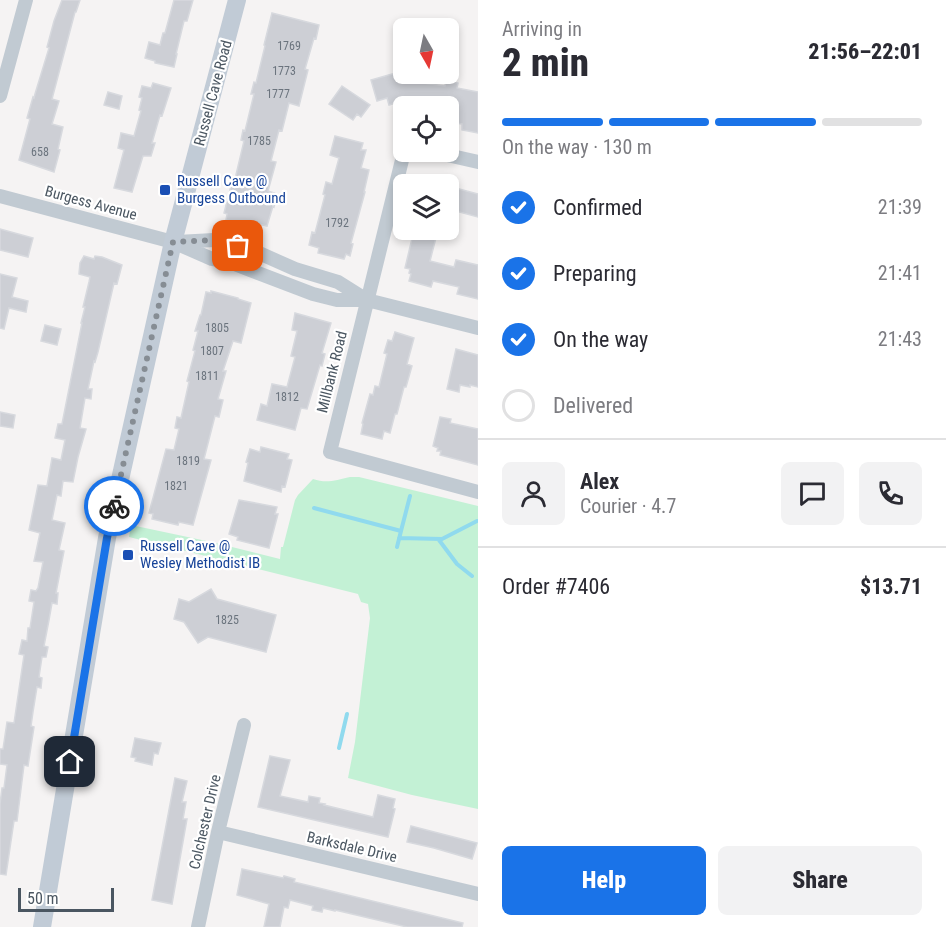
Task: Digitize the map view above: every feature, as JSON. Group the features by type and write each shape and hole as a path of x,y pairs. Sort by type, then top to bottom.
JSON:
{"main road":[{"name":"Russell Cave Road","path":"42,927 107,538 173,242 237,0"}],"street":[{"path":"0,96 26,0"},
{"path":"459,158 478,162"},
{"name":"Millbank Road","path":"402,162 330,452 478,492"},
{"name":"Burgess Avenue","path":"0,196 173,242 212,259 241,267 313,294 337,300 367,300 478,328"},
{"name":"Colchester Drive","path":"198,927 244,725"},
{"name":"Barksdale Drive","path":"218,832 478,894"}],"green space":[{"path":"359,477 478,506 478,809 348,778 355,742 370,618 368,604 361,602 358,594 129,537 131,525 280,559 281,547 283,547 298,495 313,479 327,481"}],"building":[{"path":"62,0 80,0 52,99 59,101 52,124 63,127 54,172 19,160 30,119 27,118"},
{"path":"174,0 193,0 187,21 184,21 174,67 155,63 145,58 149,42 160,45"},
{"path":"272,13 319,25 305,69 308,70 299,106 289,103 271,161 276,162 268,191 277,194 274,207 267,226 254,223 253,226 226,220 227,214 224,213 233,178 235,179 244,141 241,140 243,130 245,131 254,94 251,94 254,82 256,83"},
{"path":"393,74 393,84 445,86 445,84 458,84 457,88 478,92 478,133 462,130 462,124 459,124 459,96 393,96 393,104 389,105 387,98 377,101 371,80"},
{"path":"153,83 171,88 162,116 160,115 152,143 155,143 151,156 143,156 132,192 114,188 124,150 118,148 121,133 134,136 141,111 139,110 142,98 139,97 142,86 151,88"},
{"path":"342,86 370,105 361,117 357,114 353,120 329,104"},
{"path":"108,92 122,96 119,109 104,105"},
{"path":"335,136 363,143 361,150 366,150 361,168 369,170 351,243 353,244 350,256 346,254 344,259 318,253 319,248 309,245 312,232 315,233 326,182 332,184 339,158 330,155"},
{"path":"459,189 478,194 478,217 459,212"},
{"path":"0,229 33,238 28,257 0,250"},
{"path":"412,240 435,240 430,261 454,267 456,260 478,265 478,299 457,294 459,287 433,281 431,287 409,281 410,269 405,268"},
{"path":"84,256 94,259 95,256 102,257 122,265 117,284 114,283 94,361 88,389 92,389 91,399 85,398 80,428 86,429 73,482 63,481 61,496 57,495 52,520 65,523 59,550 64,551 56,593 58,593 57,604 52,603 44,646 48,647 46,657 42,657 39,677 42,678 41,688 37,687 28,766 24,765 17,821 14,821 6,875 0,874 0,804 7,765 0,764 0,749 3,749 7,722 14,723 24,655 19,654 22,640 27,641 28,628 30,628 34,602 29,601 31,590 36,591 38,588 43,562 34,561 40,533 29,530 38,485 47,486 52,458 61,460 65,440 55,438 58,424 62,424 90,277 79,274 80,263"},
{"path":"0,274 17,278 12,297 28,301 26,312 9,308 4,329 0,328"},
{"path":"211,291 251,303 241,343 233,341 223,371 226,371 218,399 223,400 219,417 215,416 204,459 211,460 193,525 179,522 178,525 152,519 153,514 149,513 166,449 174,450 179,429 175,428 177,417 181,418 195,351 193,350 198,331 195,331 206,292 211,293"},
{"path":"295,313 331,323 322,353 325,354 322,366 320,365 307,409 301,408 295,430 257,420 261,404 267,406 272,384 287,387 295,357 291,356 297,331 292,330"},
{"path":"45,325 61,329 57,345 41,341"},
{"path":"395,332 414,338 407,364 412,366 390,433 384,431 382,439 361,434 362,423 370,394 373,395 375,386 379,387 388,340 392,341"},
{"path":"456,349 478,355 478,387 460,385 459,392 447,389"},
{"path":"0,412 15,415 13,428 0,426"},
{"path":"440,417 451,419 450,423 478,429 478,465 440,455 441,451 437,451 438,448 433,446"},
{"path":"261,447 289,454 287,459 292,460 285,487 282,486 281,492 244,481 250,449 260,452"},
{"path":"239,500 277,507 275,514 278,514 269,548 237,540 238,537 229,534"},
{"path":"211,589 217,599 276,615 266,652 208,637 198,643 184,622 174,619 179,599 189,602"},
{"path":"135,738 161,743 158,754 154,753 152,765 135,761 136,758 131,757"},
{"path":"270,756 290,760 280,796 308,802 309,796 320,798 319,803 324,805 373,817 378,795 395,799 393,808 395,809 388,837 258,807"},
{"path":"175,778 187,781 182,802 186,802 183,819 187,819 172,904 152,900"},
{"path":"411,826 477,843 472,859 407,842"},
{"path":"242,869 283,878 284,876 295,879 294,882 463,923 462,927 407,927 335,910 323,908 322,912 312,910 313,906 290,900 288,908 284,907 280,927 264,927 269,904 237,895"}],"waterway":[{"path":"401,531 410,496"},
{"path":"314,508 401,531 397,547"},
{"path":"399,538 442,539 477,521"},
{"path":"439,540 457,564 472,576"},
{"path":"339,748 347,714"}],"way so far":[{"path":"114,506 173,242 214,240 238,246"}],"place":[{"name":"Russell Cave @ Burgess Outbound","path":"165,190"},
{"name":"Russell Cave @ Wesley Methodist IB","path":"128,555"}],"route":[{"path":"70,762 114,506"}]}
